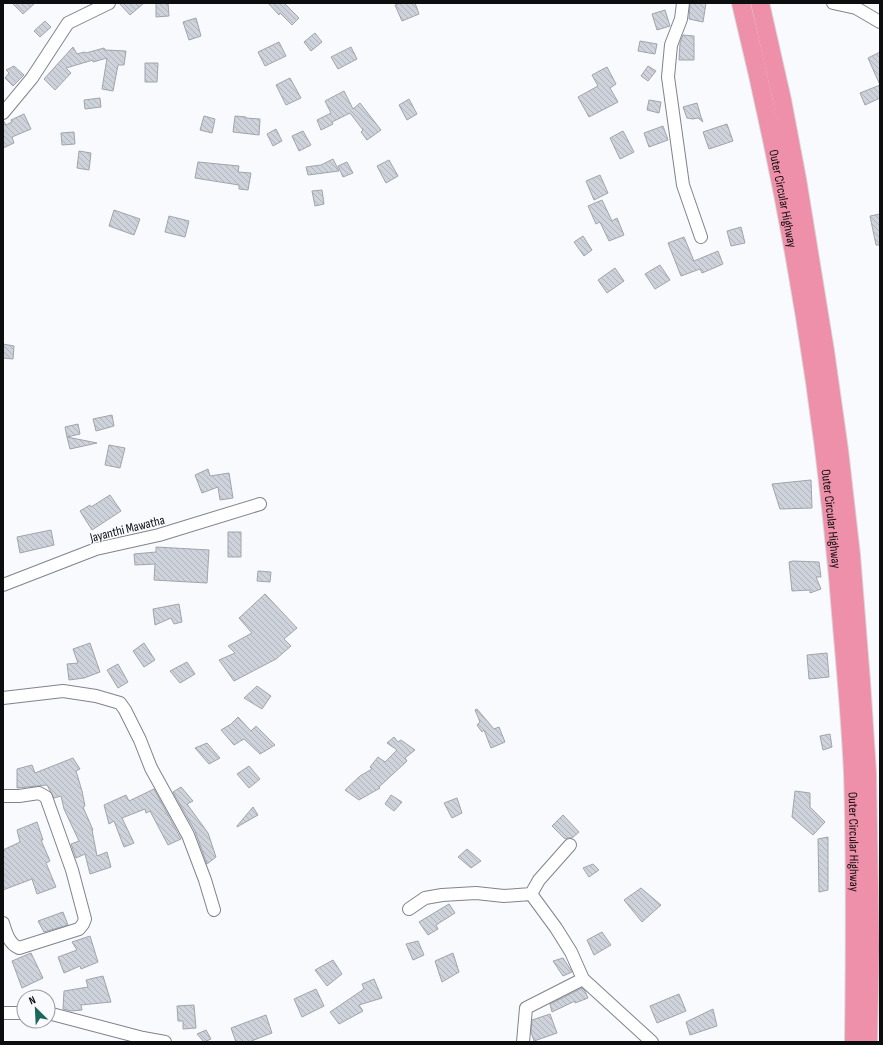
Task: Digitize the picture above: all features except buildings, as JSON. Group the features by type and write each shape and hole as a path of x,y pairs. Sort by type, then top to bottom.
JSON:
{"highway":[{"name":"Outer Circular Highway","path":"742,3 818,353"},
{"name":"Outer Circular Highway","path":"760,3 782,100 797,179 818,353 825,451 837,559 853,772 855,947 861,1037"}],"street":[{"path":"3,113 32,78 68,22 109,3"},
{"path":"683,3 681,19 670,46 668,77 683,185 701,237"},
{"path":"833,3 856,8 880,22"},
{"name":"Jayanthi Mawatha","path":"3,585 96,549 159,535 260,504"},
{"path":"3,698 63,691 96,696 120,703 140,740 151,768 188,835 205,880 214,910"},
{"path":"3,796 19,796 39,793 46,797 72,870 85,919 79,929 19,948 11,942 6,935 3,923"},
{"path":"531,894 539,880 570,845"},
{"path":"409,909 425,898 442,895 476,894 504,896 531,894"},
{"path":"531,894 556,928 571,952 583,979 652,1042"},
{"path":"523,1042 526,1008 583,979"},
{"path":"3,1013 16,1013"},
{"path":"56,1014 143,1038 165,1042"}]}
